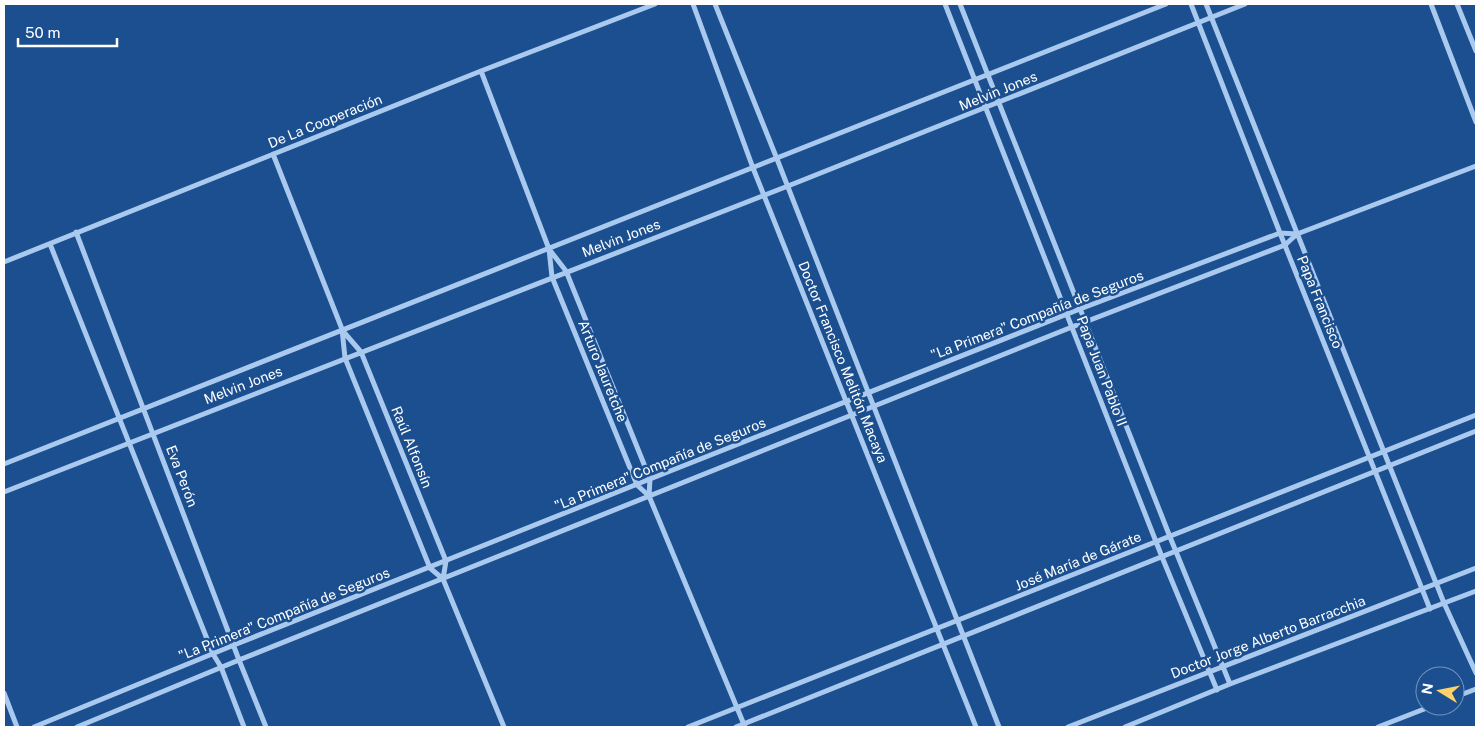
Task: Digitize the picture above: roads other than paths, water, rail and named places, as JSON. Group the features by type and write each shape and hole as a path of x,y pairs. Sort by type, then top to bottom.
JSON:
{"street":[{"name":"De La Cooperación","path":"4,262 655,4"},
{"name":"Doctor Francisco Melitón Macaya","path":"693,4 753,168 976,727"},
{"name":"Doctor Francisco Melitón Macaya","path":"715,4 999,727"},
{"name":"Papa Juan Pablo II","path":"946,4 1162,557 1217,690"},
{"name":"Papa Juan Pablo II","path":"960,4 1175,551 1230,684"},
{"name":"Melvin Jones","path":"4,464 1166,4"},
{"name":"Papa Francisco","path":"1191,4 1280,234 1430,609"},
{"name":"Papa Francisco","path":"1206,4 1436,584 1476,673"},
{"name":"Melvin Jones","path":"4,492 788,186 1245,4"},
{"path":"1431,4 1476,122"},
{"path":"1458,4 1476,51"},
{"name":"Arturo Jauretche","path":"482,71 549,249 552,277 637,484 650,496"},
{"name":"Raúl Alfonsín","path":"273,154 342,329 345,358 430,568 444,579"},
{"name":"\"La Primera\" Compañía de Seguros","path":"34,727 234,645 1080,309 1280,234 1297,234 1476,166"},
{"name":"Eva Perón","path":"76,232 266,727"},
{"name":"\"La Primera\" Compañía de Seguros","path":"77,727 221,667 1072,327 1286,245 1297,234"},
{"path":"50,244 213,654 221,667 244,727"},
{"name":"Arturo Jauretche","path":"549,249 566,272 650,479 650,496 744,726"},
{"name":"Raúl Alfonsín","path":"342,329 361,352 446,561 444,579 504,727"},
{"name":"José María de Gárate","path":"688,727 1476,415"},
{"name":"José María de Gárate","path":"736,727 744,726 943,644 1476,431"},
{"name":"Doctor Jorge Alberto Barracchia","path":"1068,727 1476,568"},
{"path":"1125,727 1230,684 1476,591"},
{"path":"4,693 17,727"},
{"path":"1378,727 1415,713"}]}
